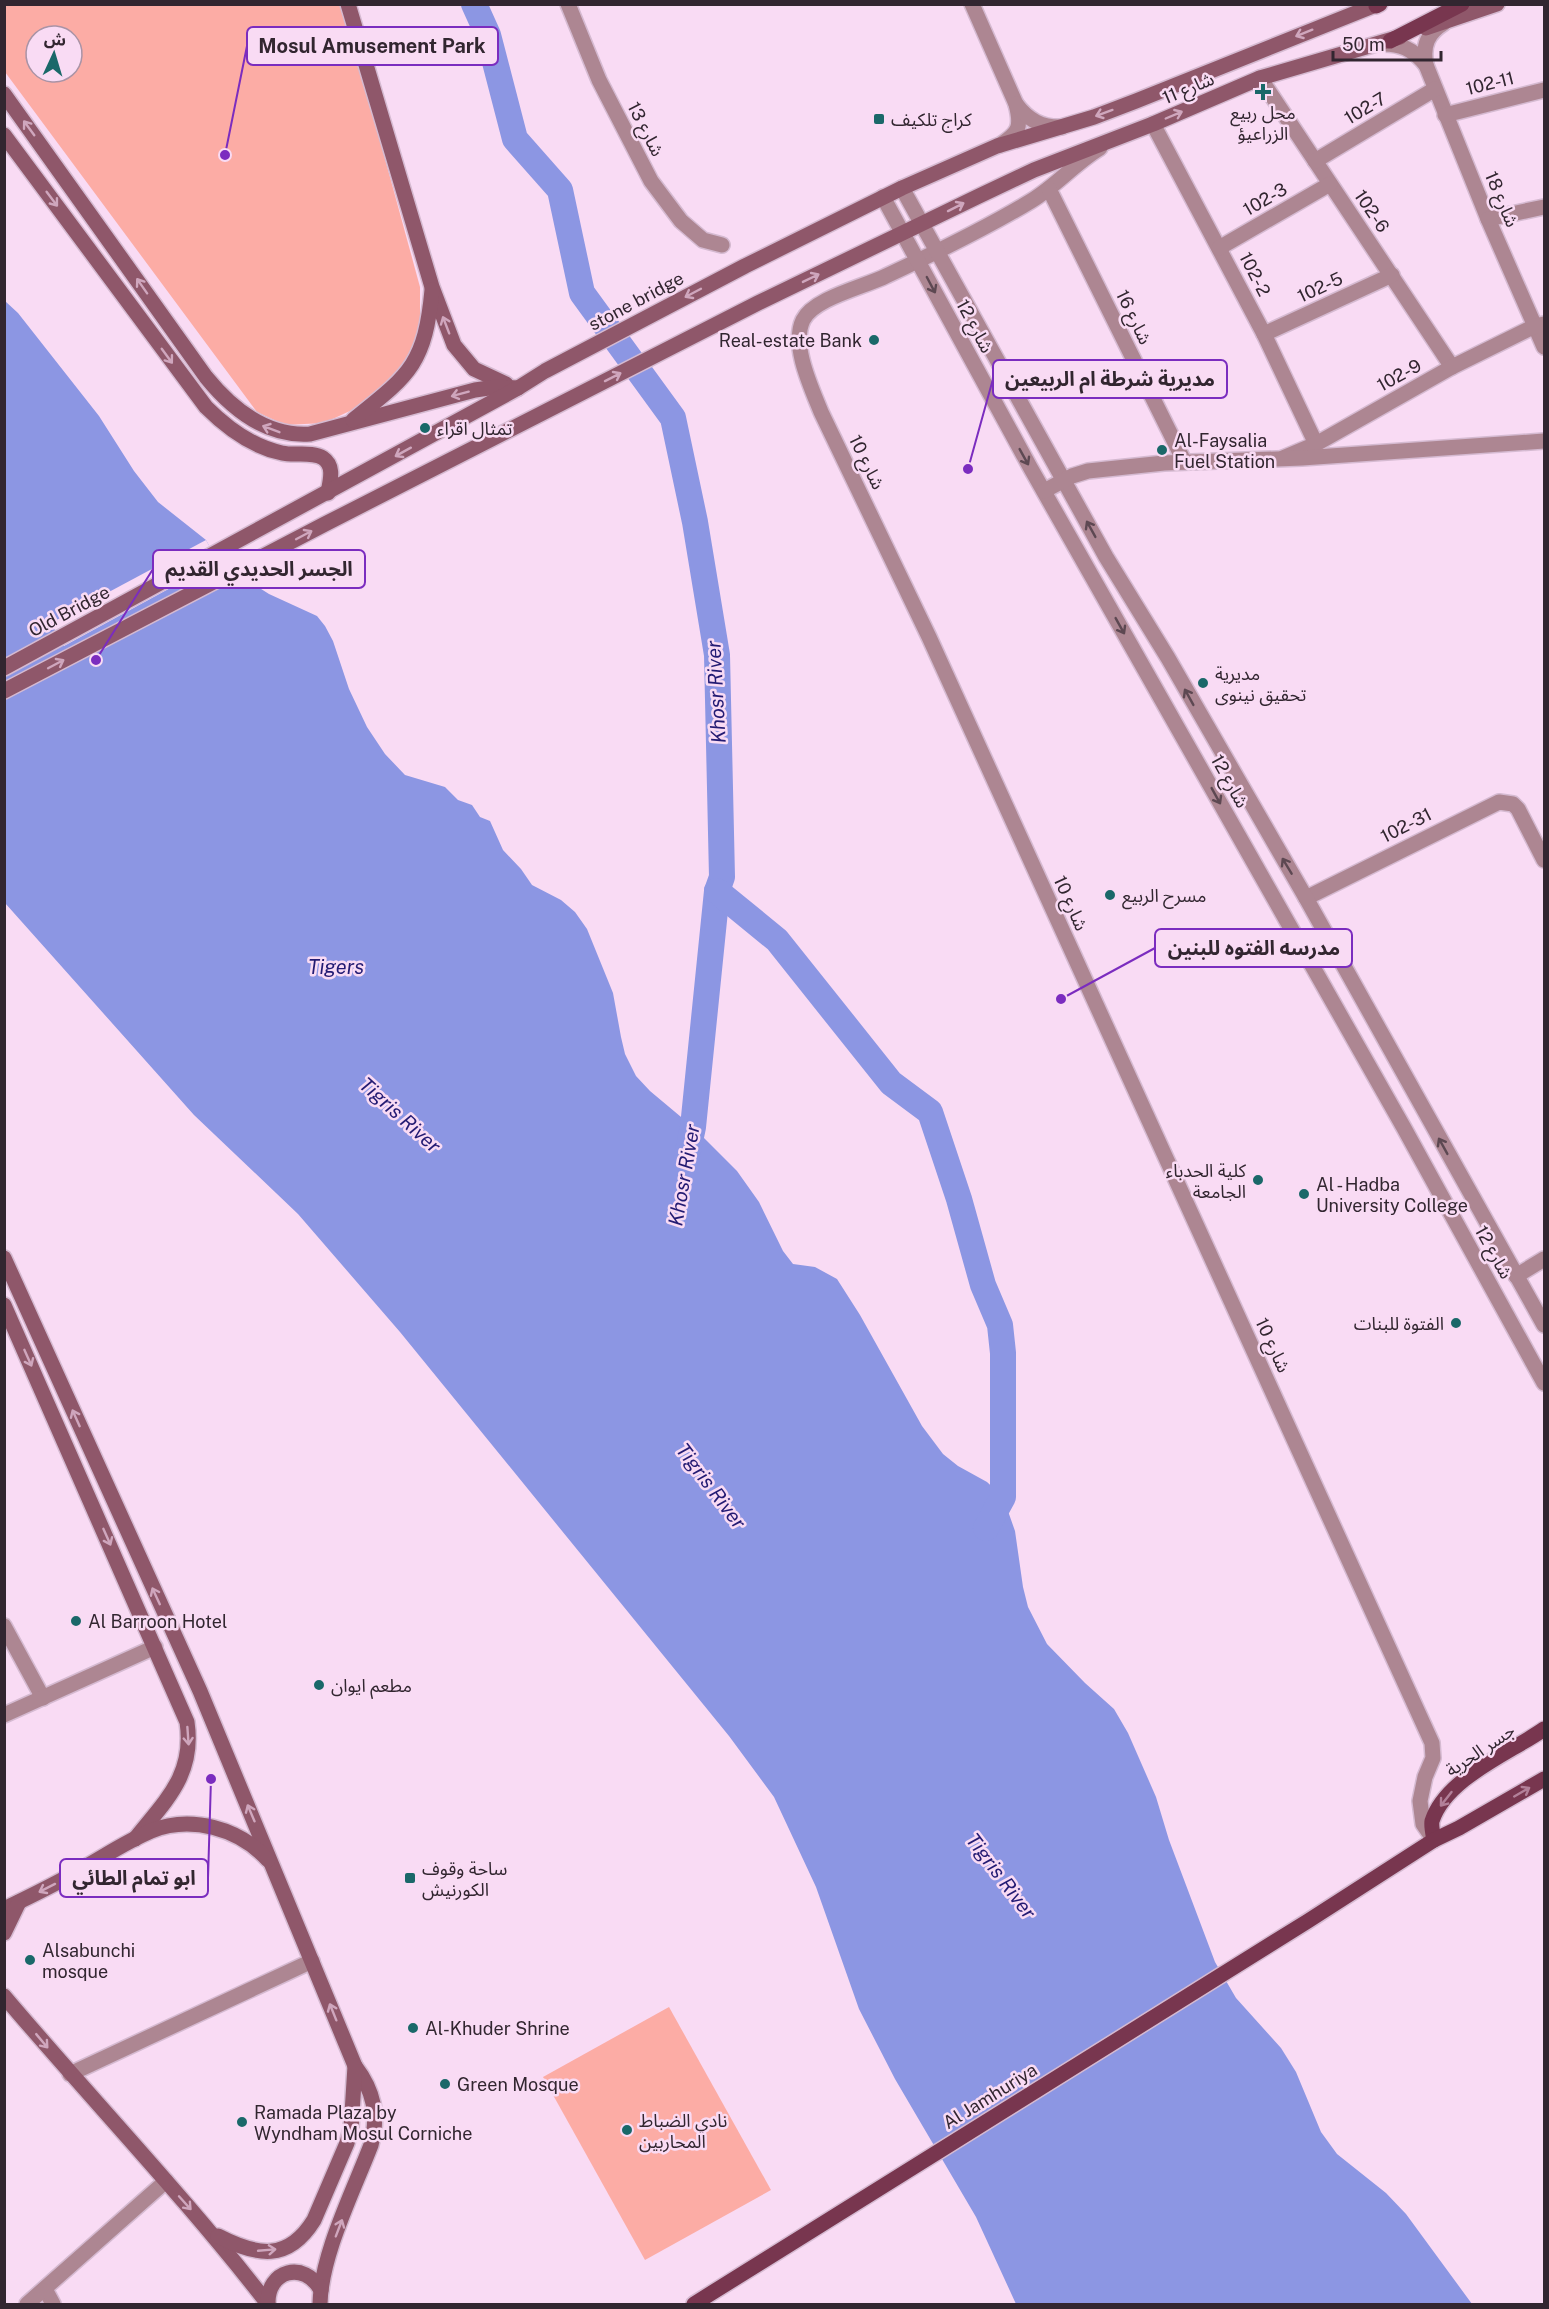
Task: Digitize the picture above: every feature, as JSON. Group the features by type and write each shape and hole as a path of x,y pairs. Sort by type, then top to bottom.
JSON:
{"main road":[{"path":"348,4 432,287 454,345 466,362 482,374 518,388"},
{"path":"1384,42 1462,4"},
{"name":"شارع 11","path":"4,691 758,303 1034,170 1153,124 1260,78 1384,42 1497,4"},
{"name":"شارع 11","path":"884,197 997,146 1062,127 1136,101 1375,5"},
{"path":"4,94 90,211 206,377 236,408 264,426 291,434 310,434 475,390 496,387 518,388"},
{"path":"4,135 206,407 225,425 262,446 283,453 314,455 323,458 331,472 328,493"},
{"name":"stone bridge","path":"518,388 545,371 745,266 884,197"},
{"path":"72,225 90,211"},
{"path":"348,424 394,387 414,364 426,336 432,287"},
{"name":"Old Bridge","path":"4,668 518,388"},
{"path":"4,1258 200,1691 355,2066 367,2084 374,2103 375,2131 331,2250 320,2297"},
{"path":"4,1305 187,1722 189,1736 186,1764 174,1790 135,1839"},
{"path":"179,1702 200,1691"},
{"name":"جسر الحرية","path":"1434,1840 1431,1823 1456,1787 1545,1729"},
{"path":"1434,1840 1545,1779"},
{"path":"4,1909 152,1830 171,1826 190,1824 210,1826 228,1832 261,1852 274,1867"},
{"name":"Al Jamhuriya","path":"694,2304 1434,1840"},
{"path":"4,1933 19,1902"},
{"path":"5,1996 70,2074 213,2234 268,2304"},
{"path":"213,2234 248,2250 261,2252 286,2247 307,2231 347,2144 354,2114 355,2066"},
{"path":"268,2304 270,2287 276,2279 292,2272 301,2272 309,2276 320,2297"}],"street":[{"name":"شارع 13","path":"568,4 599,80 651,182 681,221 703,240 722,244"},
{"path":"972,4 1016,105 1019,124 1017,130 1014,136 997,146"},
{"path":"1426,65 1425,43 1436,28 1447,21"},
{"path":"1384,42 1405,47 1414,52 1426,65"},
{"name":"شارع 18","path":"1426,65 1488,219 1540,325 1545,347"},
{"name":"102-6","path":"1260,78 1452,367"},
{"name":"102-7","path":"1315,161 1435,89"},
{"name":"102-11","path":"1445,115 1545,90"},
{"path":"1016,105 1024,115 1037,123 1051,128 1062,127"},
{"name":"102-2","path":"1153,124 1264,334 1316,444"},
{"name":"شارع 10","path":"1121,136 1090,154 1049,189 938,252 818,304 807,313 801,326 799,340 808,380 820,412 924,626 1428,1733 1434,1753 1422,1789 1420,1813 1423,1824 1434,1840"},
{"name":"102-3","path":"1219,248 1330,184"},
{"name":"شارع 12","path":"902,188 1106,557 1168,658 1306,898 1545,1325"},
{"name":"شارع 16","path":"1049,189 1184,461"},
{"name":"شارع 12","path":"884,197 1044,491 1404,1128 1545,1383"},
{"path":"1488,219 1545,207"},
{"name":"102-5","path":"1264,334 1392,274"},
{"name":"102-9","path":"1283,458 1316,444 1452,367 1540,325"},
{"path":"1044,491 1064,480 1096,470 1184,461 1283,458 1545,441"},
{"name":"102-31","path":"1306,898 1499,802 1513,804 1522,815 1545,860"},
{"path":"1244,846 1267,832"},
{"path":"1404,1128 1426,1115"},
{"path":"1516,1276 1545,1259"},
{"path":"4,1626 43,1698"},
{"path":"4,1715 155,1647"},
{"path":"70,2074 312,1961"},
{"path":"27,2304 166,2181"},
{"path":"45,2289 53,2304"}],"shaded area":[{"path":"5,5 343,5 420,287 420,330 402,373 365,404 324,423 285,425 257,412 5,72"},
{"path":"669,2007 771,2190 645,2260 543,2077"}],"water":[{"name":"Tigers","path":"5,301 18,313 99,416 134,471 158,502 206,540 218,562 269,594 317,616 333,641 349,689 367,727 385,754 405,775 445,787 458,800 472,805 480,817 490,821 503,850 532,885 561,900 575,912 587,929 613,993 625,1054 636,1076 650,1091 693,1127 737,1171 759,1202 783,1251 793,1264 815,1267 837,1279 860,1315 922,1426 943,1454 958,1466 987,1482 1003,1497 1015,1531 1028,1607 1047,1644 1114,1709 1128,1733 1156,1797 1169,1840 1215,1962 1236,1998 1281,2048 1296,2072 1321,2132 1337,2154 1386,2193 1406,2214 1472,2304 1016,2304 976,2217 895,2079 859,2009 816,1887 774,1797 729,1736 400,1332 298,1214 194,1115 5,903"}],"pier":[{"path":"206,540 218,562 64,646 51,623"}],"waterway":[{"name":"Khosr River","path":"474,4 488,35 515,139 560,190 582,293 673,418 695,522 717,655 722,877 717,891 693,1127 686,1160"},
{"path":"717,891 777,940 891,1083 930,1112 959,1199 983,1285 1000,1325 1003,1353 1003,1497 986,1528"}],"place":[{"name":"محل ربيع الزراعيؤ","path":"1263,92"},
{"name":"كراج تلكيف","path":"879,119"},
{"name":"Mosul Amusement Park","path":"225,155"},
{"name":"Real-estate Bank","path":"874,340"},
{"name":"تمثال اقراء","path":"425,428"},
{"name":"Al-Faysalia Fuel Station","path":"1162,450"},
{"name":"مديرية شرطة ام الربيعين","path":"968,469"},
{"name":"الجسر الحديدي القديم","path":"96,660"},
{"name":"مديرية تحقيق نينوى","path":"1203,683"},
{"name":"مسرح الربيع","path":"1110,895"},
{"name":"مدرسه الفتوه للبنين","path":"1061,999"},
{"name":"كلية الحدباء الجامعة","path":"1258,1180"},
{"name":"Al - Hadba University College","path":"1304,1194"},
{"name":"الفتوة للبنات","path":"1456,1323"},
{"name":"Al Barroon Hotel","path":"76,1621"},
{"name":"مطعم ايوان","path":"319,1685"},
{"name":"ابو تمام الطائي","path":"211,1779"},
{"name":"ساحة وقوف الكورنيش","path":"410,1878"},
{"name":"Alsabunchi mosque","path":"30,1960"},
{"name":"Al-Khuder Shrine","path":"413,2028"},
{"name":"Green Mosque","path":"445,2084"},
{"name":"Ramada Plaza by Wyndham Mosul Corniche","path":"242,2122"},
{"name":"نادي الضباط المحاربين","path":"627,2130"}],"water label":[{"name":"Tigris River","path":"400,1115"},
{"name":"Tigris River","path":"711,1486"},
{"name":"Tigris River","path":"1001,1876"}]}
